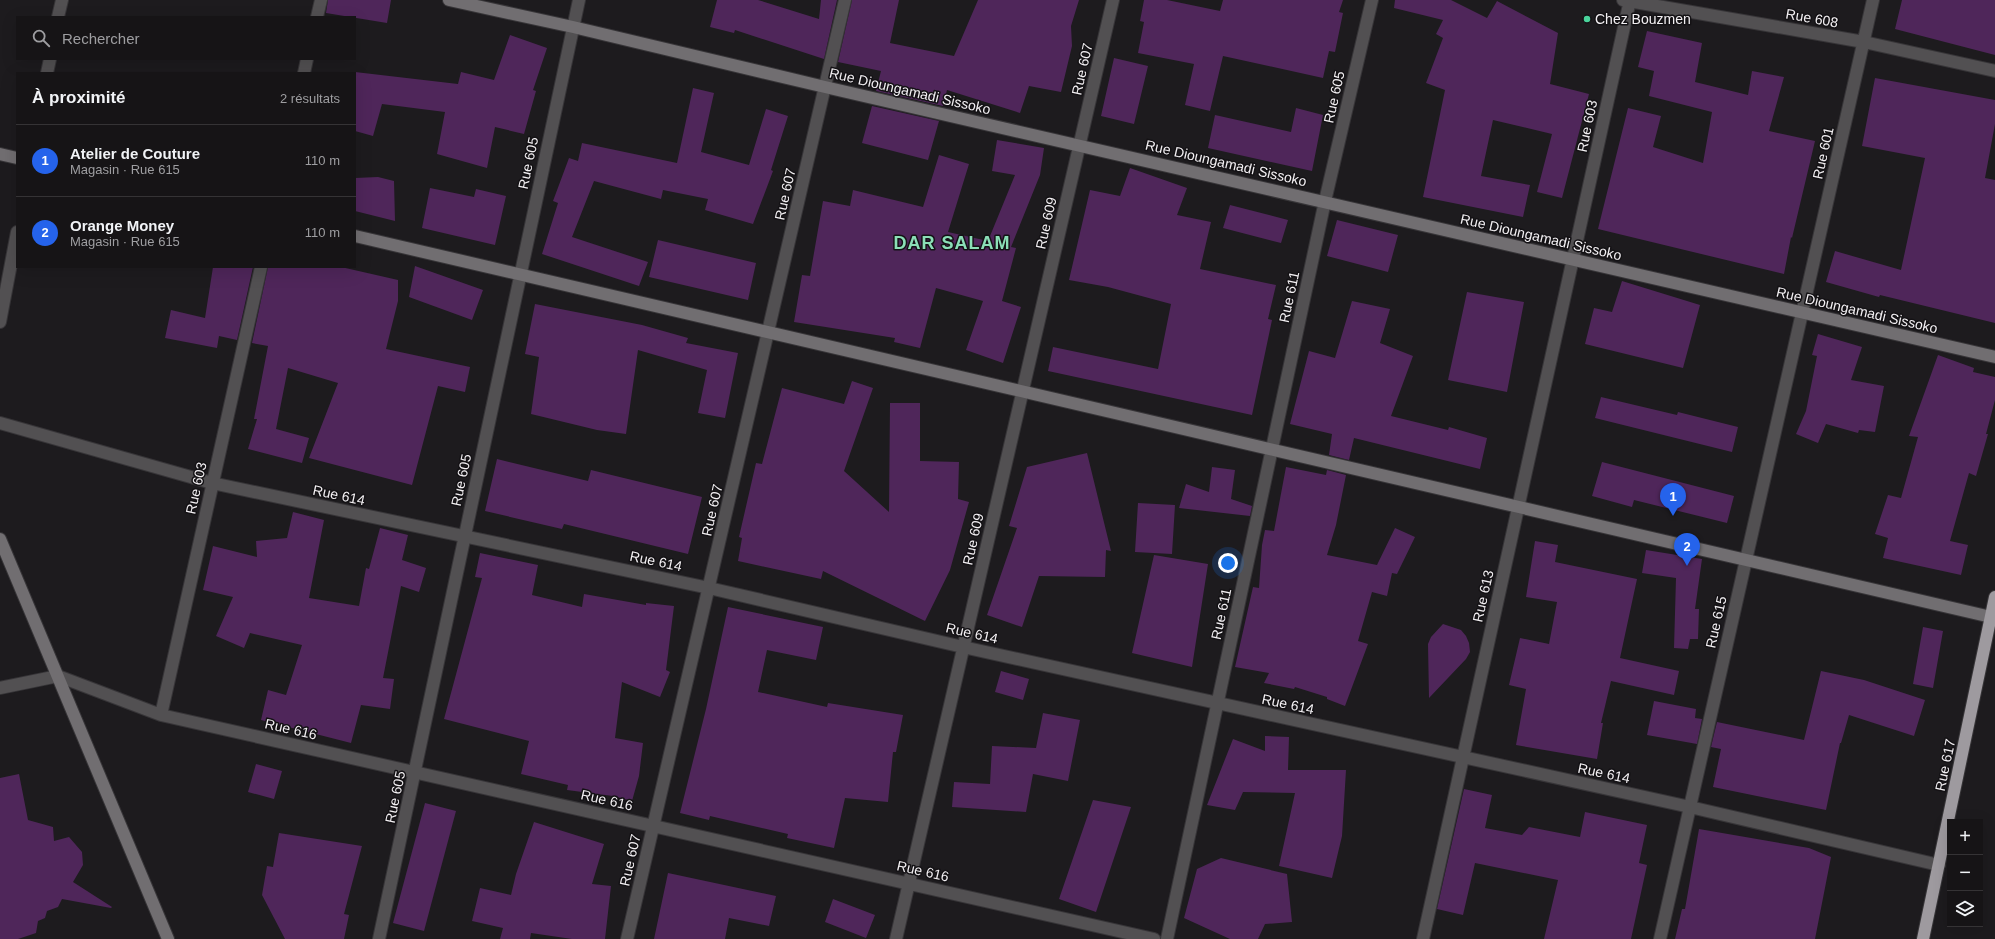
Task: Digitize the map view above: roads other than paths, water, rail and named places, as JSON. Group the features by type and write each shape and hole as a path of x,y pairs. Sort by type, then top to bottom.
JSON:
{"highway":[{"name":"Rue 617","path":"1923,939 1995,596"}],"street":[{"path":"58,16 62,0"},
{"path":"317,16 321,0"},
{"name":"Rue Dioungamadi Sissoko","path":"449,0 572,27 1995,357"},
{"path":"572,27 579,0"},
{"path":"826,87 845,0"},
{"name":"Rue 607","path":"1080,146 1113,0"},
{"name":"Rue 605","path":"1325,201 1372,0"},
{"name":"Rue 608","path":"1627,0 1864,42 1995,71"},
{"name":"Rue 603","path":"1573,259 1627,0"},
{"name":"Rue 601","path":"1802,312 1873,0"},
{"name":"Rue 605","path":"379,939 572,27"},
{"path":"48,72 50,60"},
{"path":"304,72 308,60"},
{"name":"Rue 607","path":"627,939 826,87"},
{"name":"Rue 609","path":"896,939 1080,146"},
{"path":"0,154 16,158"},
{"name":"Rue 611","path":"1166,939 1325,201"},
{"path":"356,236 1991,617"},
{"path":"0,322 16,237"},
{"name":"Rue 613","path":"1423,939 1573,259"},
{"name":"Rue 603","path":"160,715 261,268"},
{"name":"Rue 615","path":"1660,939 1802,312"},
{"name":"Rue 614","path":"0,423 212,483 709,588 1217,704 1690,807 1939,865"},
{"path":"0,539 168,939"},
{"path":"0,688 58,676"},
{"name":"Rue 616","path":"58,676 160,715 1154,939"}],"place":[{"name":"Chez Bouzmen","path":"1587,19"},
{"name":"Atelier de Couture","path":"1673,516"},
{"name":"Orange Money","path":"1687,566"}],"district":[{"name":"DAR SALAM","path":"952,243"}]}
